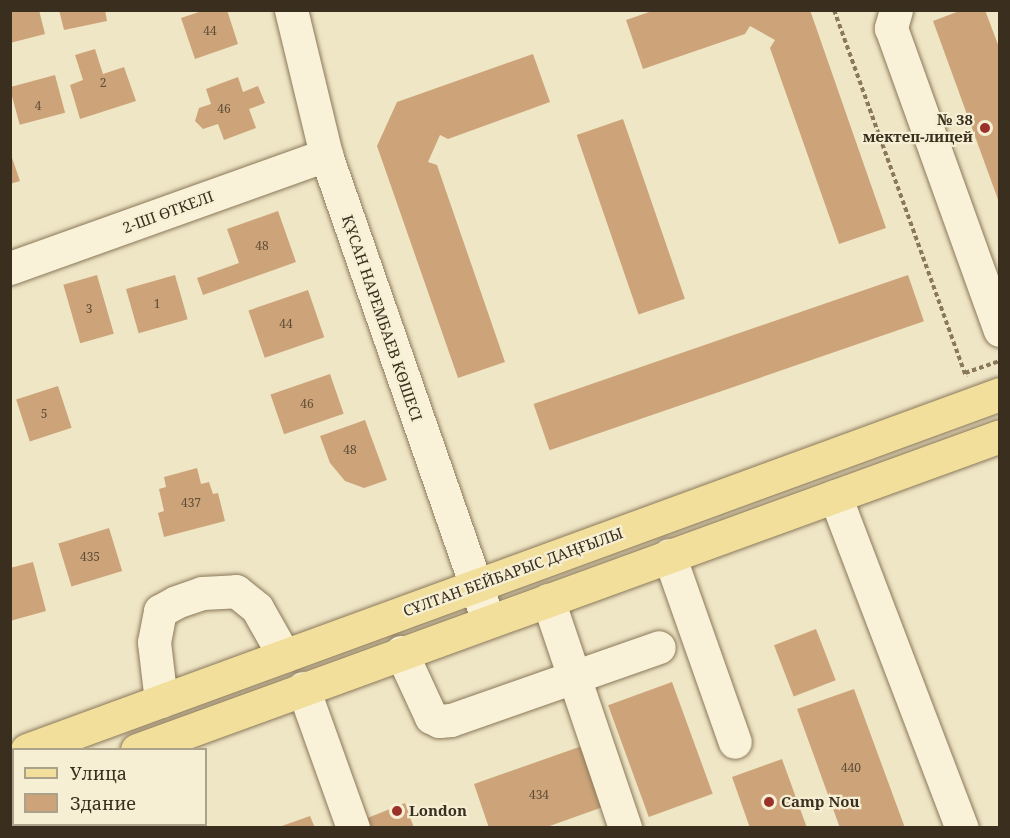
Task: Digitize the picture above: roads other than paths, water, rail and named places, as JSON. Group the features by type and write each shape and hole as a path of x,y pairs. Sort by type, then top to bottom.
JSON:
{"main road":[{"name":"СҰЛТАН БЕЙБАРЫС ДАҢҒЫЛЫ","path":"32,748 476,585 980,390"},
{"path":"153,704 147,746 999,436"}],"street":[{"name":"ҚҰСАН НАРЕМБАЕВ КӨШЕСІ","path":"291,10 326,155 488,621"},
{"path":"896,10 891,28 999,330"},
{"name":"2-ШІ ӨТКЕЛІ","path":"10,268 326,155"},
{"path":"835,496 962,828"},
{"path":"669,555 735,742"},
{"path":"153,704 154,642 160,611 185,599 202,593 236,591 257,608 284,656"},
{"path":"548,600 626,828"},
{"path":"401,652 431,717 439,721 451,720 659,647"},
{"path":"303,688 353,828"}],"place":[{"name":"№ 38 мектеп-лицей","path":"985,128"},
{"name":"Camp Nou","path":"769,802"},
{"name":"London","path":"397,811"}]}
